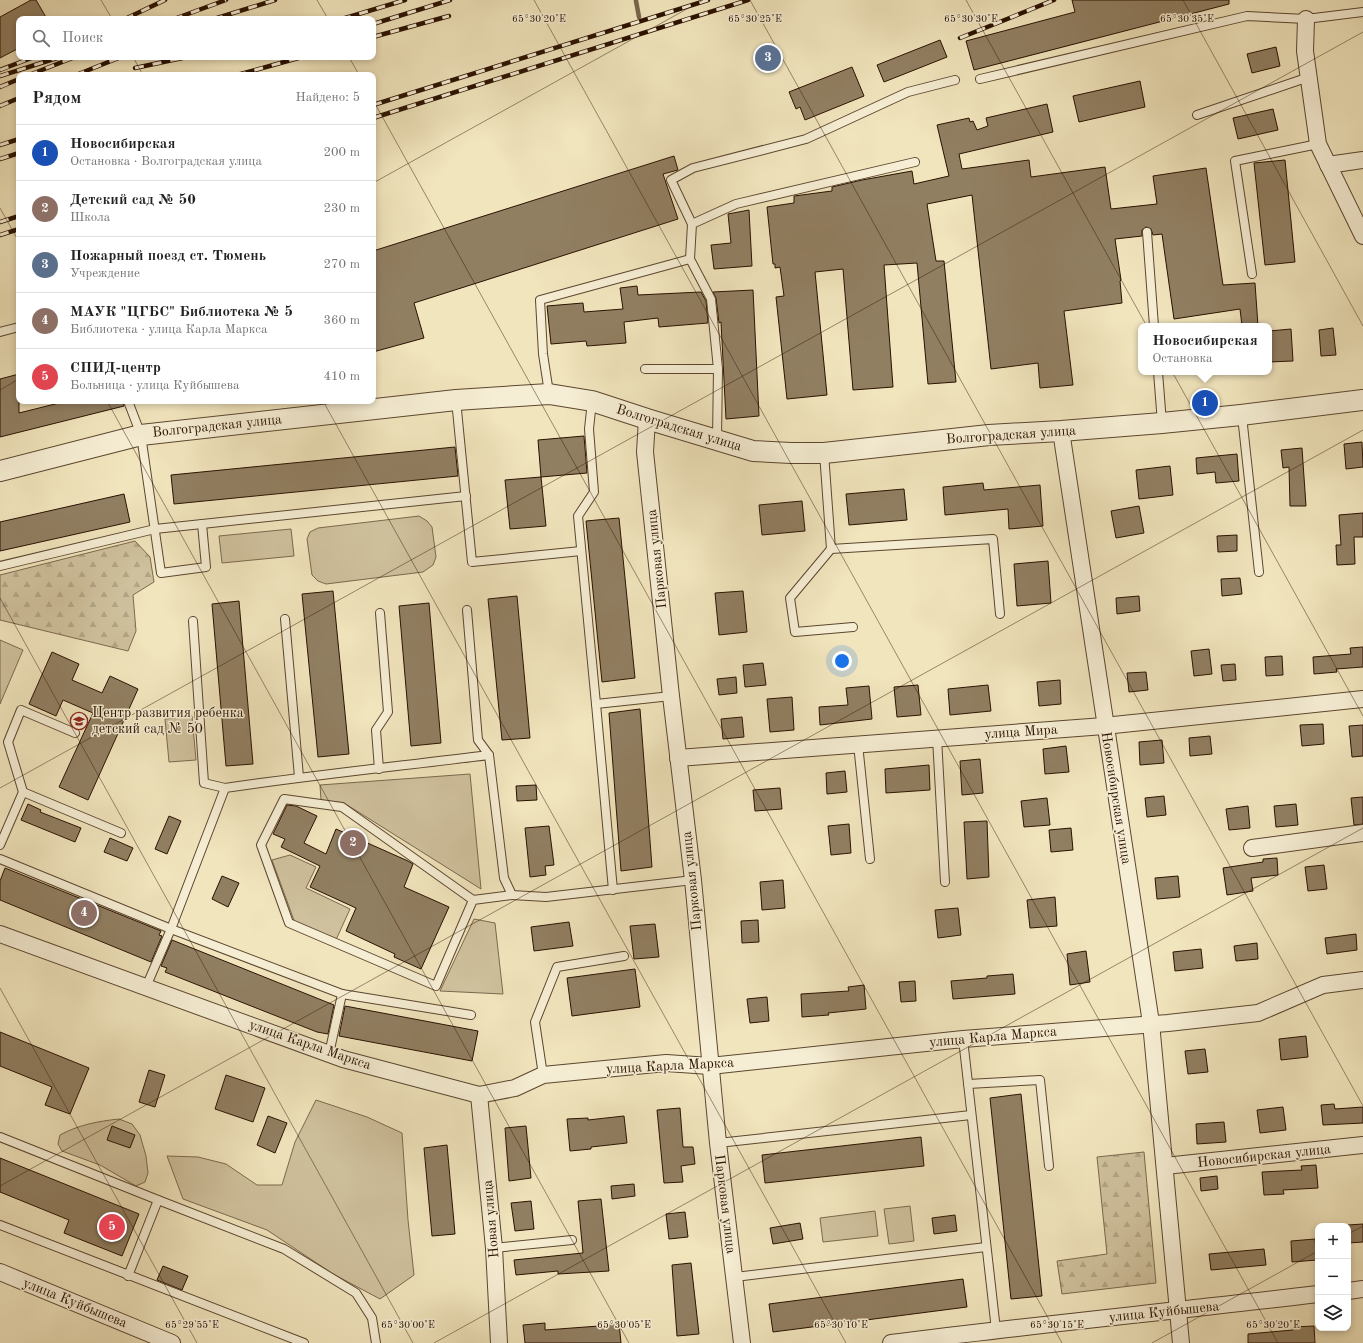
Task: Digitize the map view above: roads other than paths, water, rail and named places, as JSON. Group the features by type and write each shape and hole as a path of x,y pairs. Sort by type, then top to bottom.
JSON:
{"street":[{"path":"1306,19 1305,51 1318,144 1363,236"},
{"path":"1328,165 1363,160"},
{"name":"Волгоградская улица","path":"0,471 141,435 456,400 549,394 592,401 647,420 753,450 791,453 824,453 989,435 1061,431 1241,415 1363,400"},
{"name":"Парковая улица","path":"647,420 645,452 671,696 693,880 718,1143 742,1343"},
{"name":"Новосибирская улица","path":"1061,431 1104,726 1151,1023 1180,1343"},
{"name":"улица Мира","path":"678,758 1104,726 1363,699"},
{"path":"1252,848 1363,833"},
{"name":"улица Карла Маркса","path":"0,934 343,1060 479,1095 515,1088 543,1074 666,1064 710,1066 963,1039 1258,1013 1323,985 1363,980"},
{"name":"Новая улица","path":"479,1095 494,1248 499,1343"},
{"name":"Новосибирская улица","path":"1165,1166 1363,1145"},
{"name":"улица Куйбышева","path":"0,1272 172,1343"},
{"path":"1351,1291 1363,1289"},
{"name":"улица Куйбышева","path":"891,1343 1315,1294"}],"lane":[{"path":"980,79 1247,16 1306,19 1363,12"},
{"path":"1197,115 1309,78"},
{"path":"717,439 718,369 711,299 690,259 692,224 670,180 693,168 806,139 908,92 955,80"},
{"path":"1252,274 1235,161 1318,144"},
{"path":"692,224 736,204 915,162"},
{"path":"1147,232 1154,323"},
{"path":"549,394 543,354 540,300 690,259"},
{"path":"0,332 16,328"},
{"path":"645,370 718,369"},
{"path":"1158,375 1162,422"},
{"path":"456,400 472,562 582,551"},
{"path":"592,401 589,429 594,492 578,516 614,890"},
{"path":"129,404 141,435 161,573 206,567 202,524"},
{"path":"1241,415 1260,572"},
{"path":"824,453 831,549 790,598 795,632 853,627"},
{"path":"0,566 155,529 466,496"},
{"path":"831,549 993,539 1000,614"},
{"path":"467,610 478,740 489,754 504,878 512,894"},
{"path":"379,769 376,730 388,712 380,613"},
{"path":"285,619 299,777"},
{"path":"192,621 204,783 225,788 299,777 379,769 489,754"},
{"path":"596,704 671,696"},
{"path":"0,844 23,792 8,742 21,710 75,733"},
{"path":"937,738 946,882"},
{"path":"858,744 870,859"},
{"path":"146,987 171,929 225,788"},
{"path":"23,792 121,833"},
{"path":"473,900 436,986 289,923 261,845 284,799 342,807 473,900 512,894 546,897 693,880"},
{"path":"0,859 171,929 342,994 471,1015"},
{"path":"543,1074 535,1022 557,967 624,956"},
{"path":"329,1054 342,994"},
{"path":"963,1039 996,1330"},
{"path":"968,1084 1040,1080 1049,1166"},
{"path":"718,1143 972,1115"},
{"path":"0,1137 284,1249 356,1293 372,1318 376,1343"},
{"path":"128,1276 158,1200"},
{"path":"0,1225 128,1276 304,1343"},
{"path":"494,1248 572,1240"},
{"path":"734,1277 986,1246"}],"waterway":[{"path":"636,1 639,17"}],"railway":[{"path":"131,16 165,0"},
{"path":"182,16 226,0"},
{"path":"224,16 275,0"},
{"path":"352,16 405,0"},
{"path":"376,23 450,0"},
{"path":"376,104 708,0"},
{"path":"376,117 748,0"},
{"path":"960,38 1054,0"},
{"path":"376,36 449,16"},
{"path":"0,70 26,60"},
{"path":"0,76 51,60"},
{"path":"37,72 67,60"},
{"path":"84,72 114,60"},
{"path":"135,68 173,60"},
{"path":"248,72 291,60"},
{"path":"0,87 16,80"},
{"path":"0,106 16,99"},
{"path":"0,145 16,140"},
{"path":"0,159 16,154"},
{"path":"0,222 16,217"},
{"path":"0,235 16,230"}],"place":[{"name":"Пожарный поезд ст. Тюмень","path":"768,58"},
{"name":"Новосибирская","path":"1205,403"},
{"name":"Центр развития ребенка детский сад № 50","path":"79,721"},
{"name":"Детский сад № 50","path":"353,843"},
{"name":"МАУК \"ЦГБС\" Библиотека № 5","path":"84,913"},
{"name":"СПИД-центр","path":"112,1227"}]}
